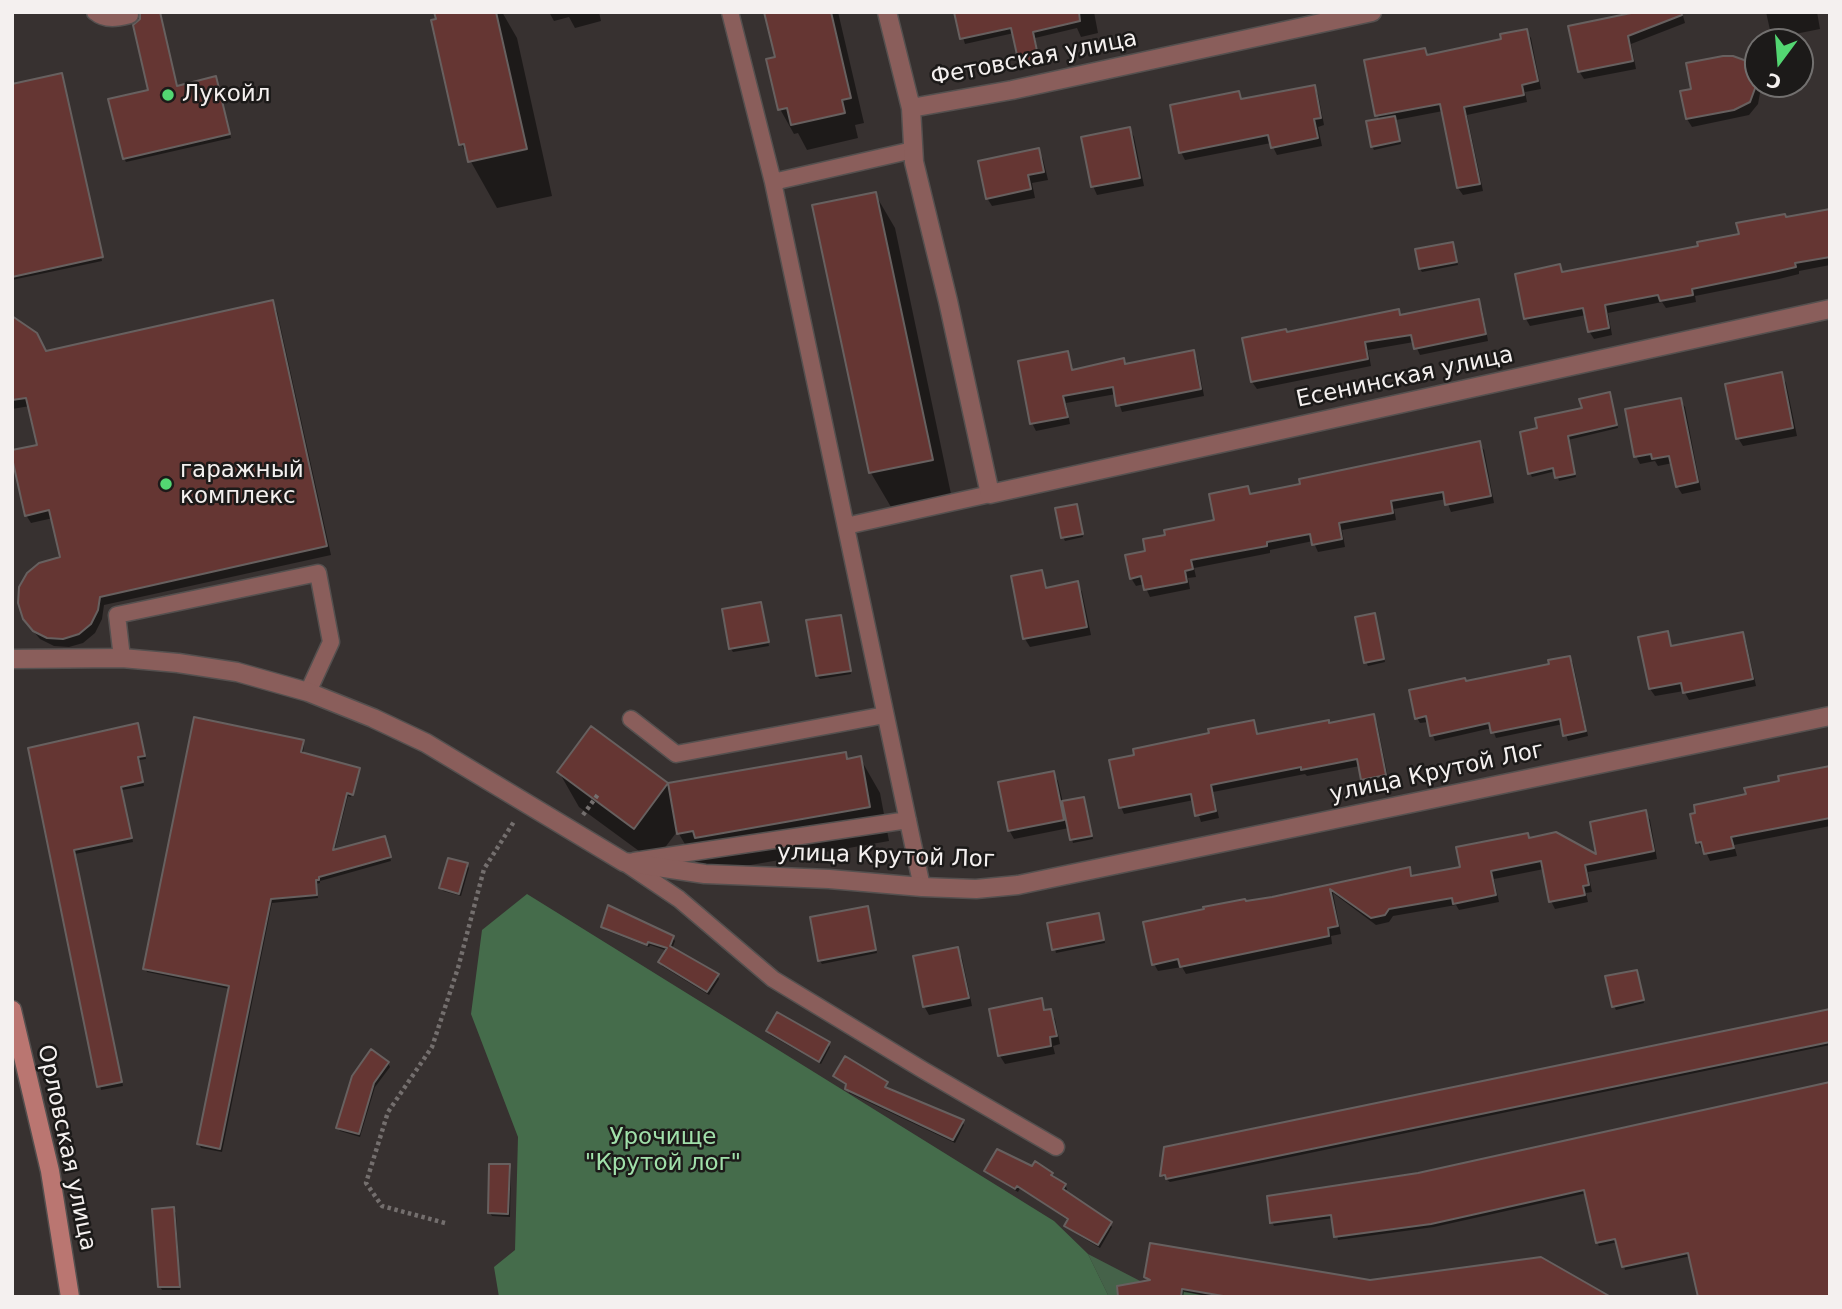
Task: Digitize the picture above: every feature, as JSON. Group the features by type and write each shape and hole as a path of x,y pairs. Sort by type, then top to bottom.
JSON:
{"street":[{"path":"887,12 911,108 914,162 948,301 990,494"},
{"name":"Фетовская улица","path":"911,108 1012,90 1372,12"},
{"name":"Есенинская улица","path":"990,494 1830,309"},
{"name":"улица Крутой Лог","path":"12,659 122,658 178,663 237,672 308,692 426,743 624,862 705,874 976,889 1018,885 1830,716"},
{"name":"Орловская улица","path":"13,1018 51,1171 70,1297"}],"lane":[{"path":"95,12 101,17 130,15"},
{"path":"730,12 773,183 922,887"},
{"path":"773,183 913,150"},
{"path":"846,526 990,494"},
{"path":"122,658 117,615 318,573 331,642 308,692"},
{"path":"631,719 676,754 885,715"},
{"path":"624,862 908,820"},
{"path":"624,862 679,899 773,979 1056,1147"}],"path":[{"path":"445,1223 383,1206 366,1183 388,1112 432,1047 458,968 484,869 526,804"}],"green space":[{"name":"Урочище \"Крутой лог\"","path":"527,894 1054,1221 1088,1254 1109,1297 499,1297 494,1267 515,1250 518,1137 471,1014 482,930"},
{"path":"1088,1254 1144,1283 1212,1297 1109,1297"}],"building":[{"path":"140,12 160,12 177,86 216,76 230,134 123,159 108,99 148,90 133,25 140,19"},
{"path":"434,12 496,12 527,149 468,162 464,144 459,145 431,20 436,19"},
{"path":"764,12 831,12 851,98 842,100 845,113 791,125 787,108 778,110 766,59 775,57"},
{"path":"954,12 1079,12 1080,21 1033,32 1039,60 1019,64 1011,28 960,39"},
{"path":"1636,12 1681,12 1682,15 1628,36 1633,61 1578,72 1568,26"},
{"path":"1527,29 1538,81 1522,85 1524,95 1464,107 1480,184 1457,188 1440,104 1375,116 1364,60 1425,48 1427,55 1501,39 1500,34"},
{"path":"1723,56 1744,60 1744,98 1751,98 1750,102 1734,110 1686,119 1680,91 1691,89 1686,63"},
{"path":"62,73 103,257 12,277 12,84"},
{"path":"1315,85 1321,118 1314,119 1318,138 1271,148 1268,135 1179,153 1170,105 1239,91 1241,99"},
{"path":"1395,116 1400,141 1371,147 1366,121"},
{"path":"1130,127 1140,178 1091,187 1081,137"},
{"path":"1039,148 1044,172 1028,175 1031,189 986,199 978,161"},
{"path":"876,192 933,460 869,473 812,205"},
{"path":"1830,209 1830,257 1692,289 1693,295 1660,301 1658,295 1605,305 1609,328 1588,332 1583,308 1524,319 1515,274 1560,264 1562,272 1698,246 1697,242 1739,234 1736,223"},
{"path":"1453,242 1457,262 1419,269 1415,249"},
{"path":"1479,299 1486,334 1414,349 1411,335 1365,342 1368,359 1251,382 1242,338 1286,329 1287,332 1399,309 1400,315"},
{"name":"гаражный комплекс","path":"273,300 327,546 100,597 98,610 91,624 79,634 63,639 47,638 33,631 23,619 18,603 19,587 27,573 39,563 60,557 49,510 25,516 12,458 12,450 37,445 26,398 12,400 12,316 37,333 46,351"},
{"path":"1194,350 1201,389 1116,406 1113,387 1063,396 1068,417 1030,424 1018,361 1068,351 1072,370 1124,358 1125,364"},
{"path":"1782,372 1793,428 1736,439 1725,384"},
{"path":"1610,392 1617,425 1568,436 1575,474 1555,478 1553,468 1528,474 1520,432 1537,428 1535,418 1582,408 1579,399"},
{"path":"1681,398 1698,482 1676,487 1669,456 1652,459 1651,454 1634,457 1625,409"},
{"path":"1480,441 1491,496 1445,505 1443,492 1391,501 1393,513 1339,523 1342,539 1312,545 1310,534 1267,542 1267,546 1191,560 1193,569 1185,571 1187,582 1144,590 1141,576 1130,579 1125,555 1145,551 1143,539 1165,535 1164,530 1214,520 1209,494 1248,486 1250,494 1300,484 1299,479"},
{"path":"1077,504 1083,534 1061,538 1055,508"},
{"path":"1042,570 1046,588 1078,581 1087,627 1023,639 1011,576"},
{"path":"761,602 769,642 729,649 722,609"},
{"path":"1375,613 1384,659 1364,663 1355,617"},
{"path":"841,615 851,671 816,676 806,620"},
{"path":"1668,631 1671,646 1743,632 1753,679 1683,693 1681,683 1649,689 1638,637"},
{"path":"1570,656 1586,731 1563,736 1560,719 1491,733 1489,723 1430,736 1426,716 1415,719 1409,690 1549,664 1548,660"},
{"path":"1374,714 1386,775 1361,780 1357,759 1211,785 1216,811 1195,816 1191,794 1119,808 1109,760 1134,755 1133,749 1209,733 1208,729 1254,720 1257,734"},
{"path":"194,717 304,740 301,752 360,768 353,795 347,793 333,850 385,836 391,857 319,877 319,880 316,880 317,895 271,899 220,1149 197,1144 229,986 143,969"},
{"path":"138,723 145,756 138,757 143,782 121,787 132,838 74,850 122,1082 97,1087 28,748"},
{"path":"591,726 668,783 634,829 557,772"},
{"path":"846,752 847,759 861,756 870,807 695,838 693,831 677,834 668,783"},
{"path":"1830,766 1830,818 1731,837 1734,848 1704,854 1701,842 1696,843 1690,814 1695,813 1694,805 1746,794 1744,788 1779,781 1778,776"},
{"path":"1054,771 1064,820 1008,831 998,782"},
{"path":"1084,797 1092,836 1070,840 1062,801"},
{"path":"1646,810 1654,851 1585,865 1589,885 1583,886 1585,895 1549,902 1541,861 1491,871 1496,895 1453,904 1452,898 1389,909 1385,915 1371,918 1330,889 1338,926 1328,928 1329,936 1180,967 1178,959 1152,965 1143,922 1204,909 1203,907 1272,897 1410,867 1411,876 1460,867 1456,847 1528,833 1529,838 1556,832 1596,854 1590,822"},
{"path":"448,858 468,863 459,894 439,888"},
{"path":"608,905 674,936 670,946 719,974 707,992 658,962 667,948 648,942 647,945 601,927"},
{"path":"868,906 876,950 818,961 810,917"},
{"path":"1099,913 1104,940 1052,950 1047,923"},
{"path":"958,947 969,998 923,1007 913,956"},
{"path":"1637,970 1644,1000 1612,1007 1605,976"},
{"path":"1042,998 1044,1010 1051,1009 1057,1036 1050,1037 1051,1046 998,1056 989,1009"},
{"path":"1830,1009 1830,1042 1166,1179 1165,1175 1160,1176 1164,1147"},
{"path":"777,1012 830,1042 819,1062 766,1031"},
{"path":"371,1049 389,1062 374,1083 359,1134 336,1128 352,1076"},
{"path":"845,1056 888,1082 885,1087 964,1120 953,1140 845,1089 846,1084 833,1076"},
{"path":"1830,1082 1830,1297 1698,1297 1688,1253 1622,1267 1615,1239 1596,1243 1584,1190 1431,1224 1334,1237 1331,1215 1270,1223 1267,1196 1418,1173"},
{"path":"997,1149 1032,1166 1035,1161 1066,1184 1063,1189 1112,1222 1098,1245 1064,1226 1068,1219 1017,1186 1015,1189 984,1171"},
{"path":"489,1164 510,1164 508,1214 488,1213"},
{"path":"174,1207 180,1287 158,1287 152,1209"},
{"path":"1150,1243 1370,1280 1541,1257 1611,1297 1229,1297 1182,1289 1181,1297 1118,1297 1117,1286 1150,1280 1144,1277"}],"place":[{"name":"Лукойл","path":"168,95"},
{"name":"гаражный комплекс","path":"166,484"}]}
